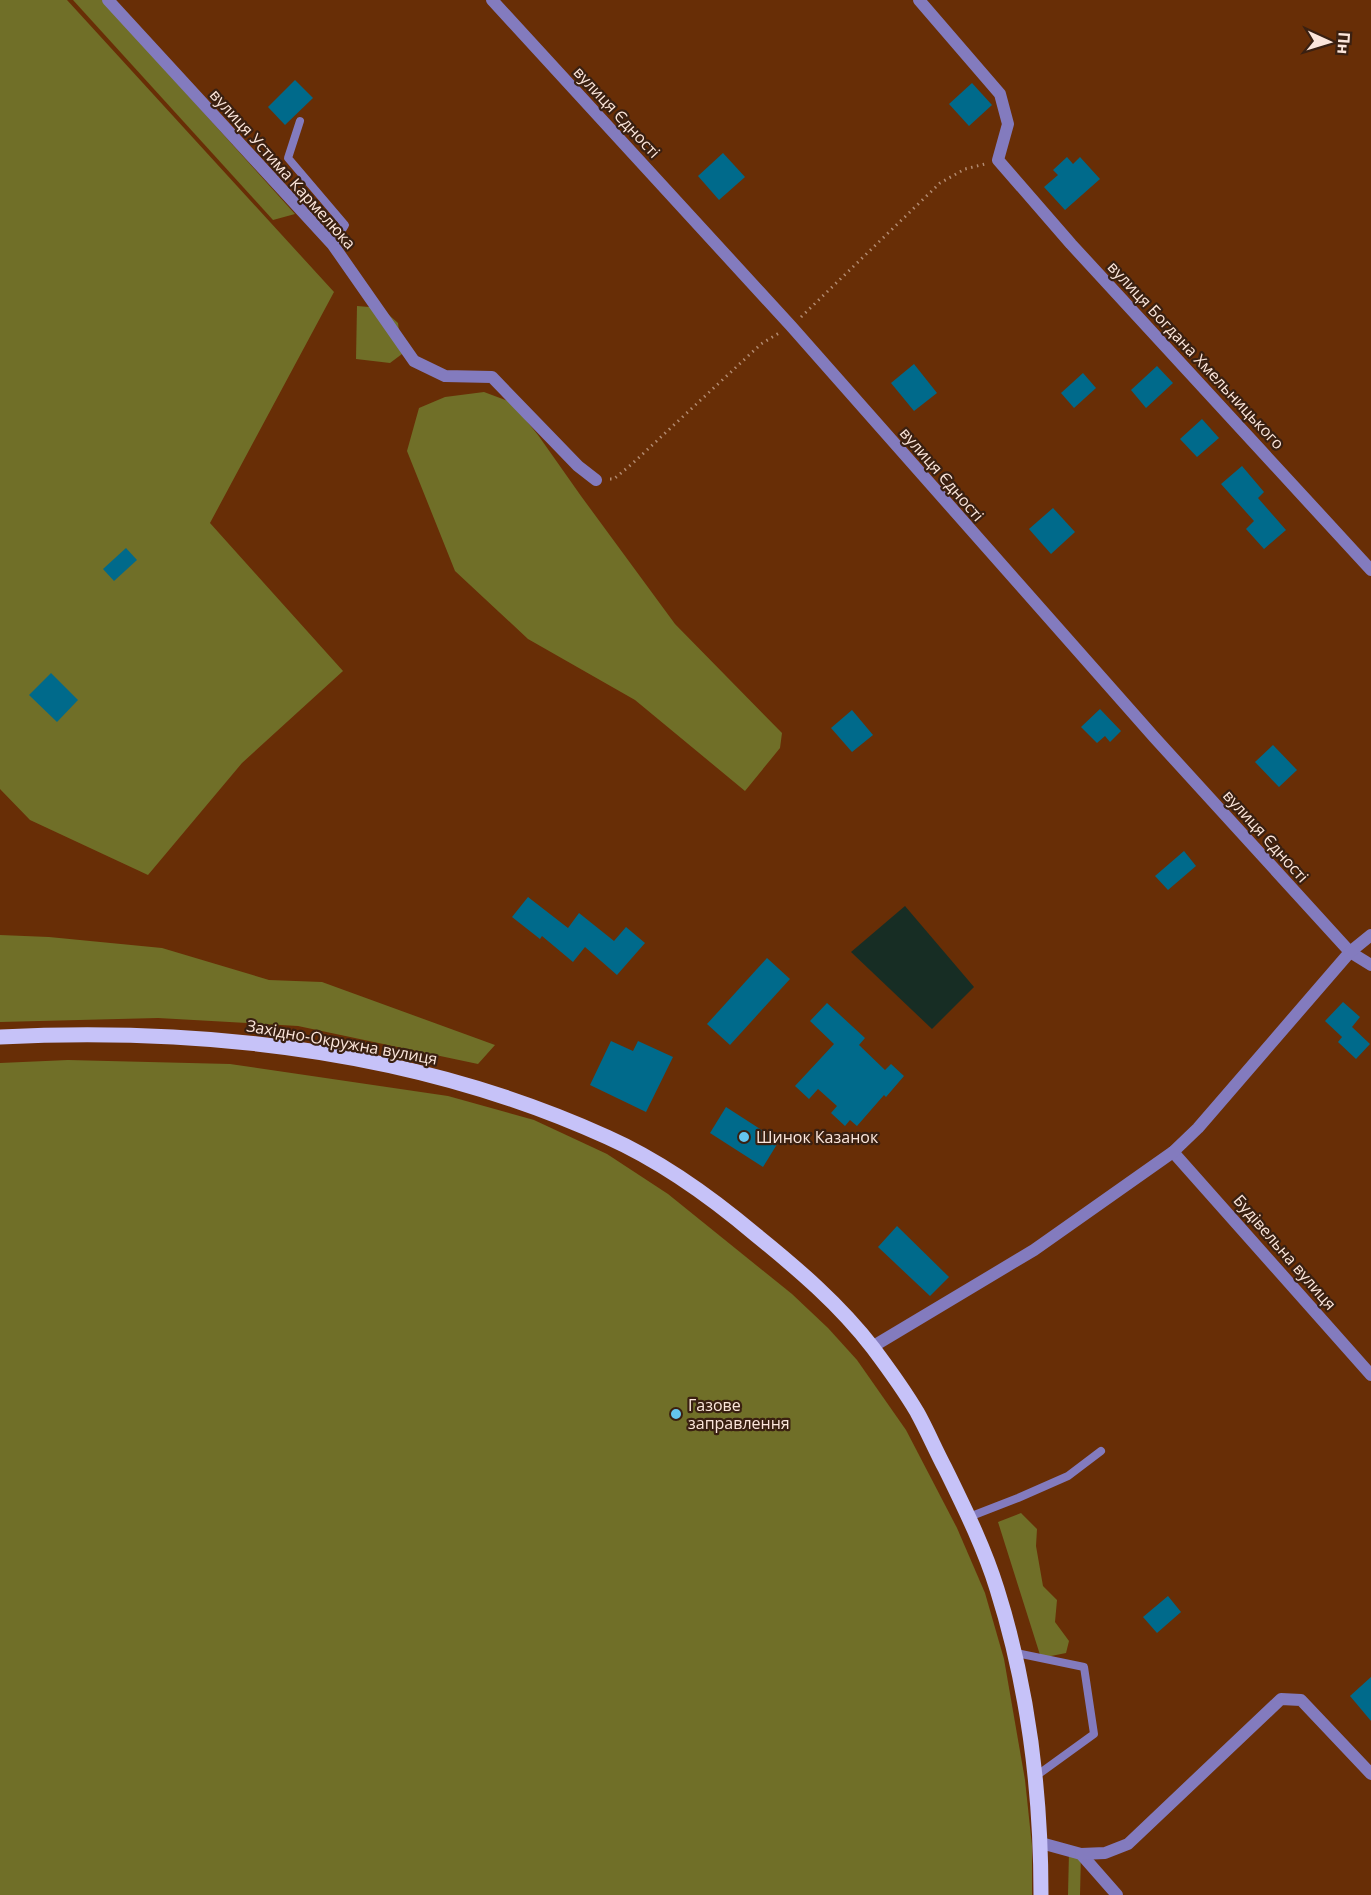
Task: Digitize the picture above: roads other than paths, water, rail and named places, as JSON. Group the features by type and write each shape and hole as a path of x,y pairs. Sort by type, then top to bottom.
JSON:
{"main road":[{"name":"Західно-Окружна вулиця","path":"0,1037 57,1034 146,1035 225,1040 294,1048 450,1080 534,1107 609,1138 673,1173 741,1222 801,1272 841,1311 872,1347 917,1413 969,1517 996,1586 1016,1653 1036,1776 1041,1843 1041,1895"}],"street":[{"name":"вулиця Устима Кармелюка","path":"108,0 333,244 414,361 445,376 492,377 578,466 596,480"},
{"name":"вулиця Єдності","path":"492,0 791,326 1146,728 1350,952 1371,964"},
{"name":"вулиця Богдана Хмельницького","path":"919,0 1000,94 1008,124 998,160 1071,244 1371,570"},
{"path":"872,1347 1034,1250 1173,1152 1198,1128 1350,952 1371,935"},
{"name":"Будівельна вулиця","path":"1173,1152 1371,1375"},
{"path":"1041,1843 1075,1853 1106,1853 1128,1844 1281,1699 1301,1700 1371,1774"},
{"path":"1075,1853 1117,1895"}],"lane":[{"path":"300,121 288,158 345,225 333,244"},
{"path":"969,1517 1068,1476 1101,1451"},
{"path":"1016,1653 1084,1667 1094,1734 1036,1776"}],"place":[{"name":"Шинок Казанок","path":"744,1137"},
{"name":"Газове заправлення","path":"676,1414"}]}
